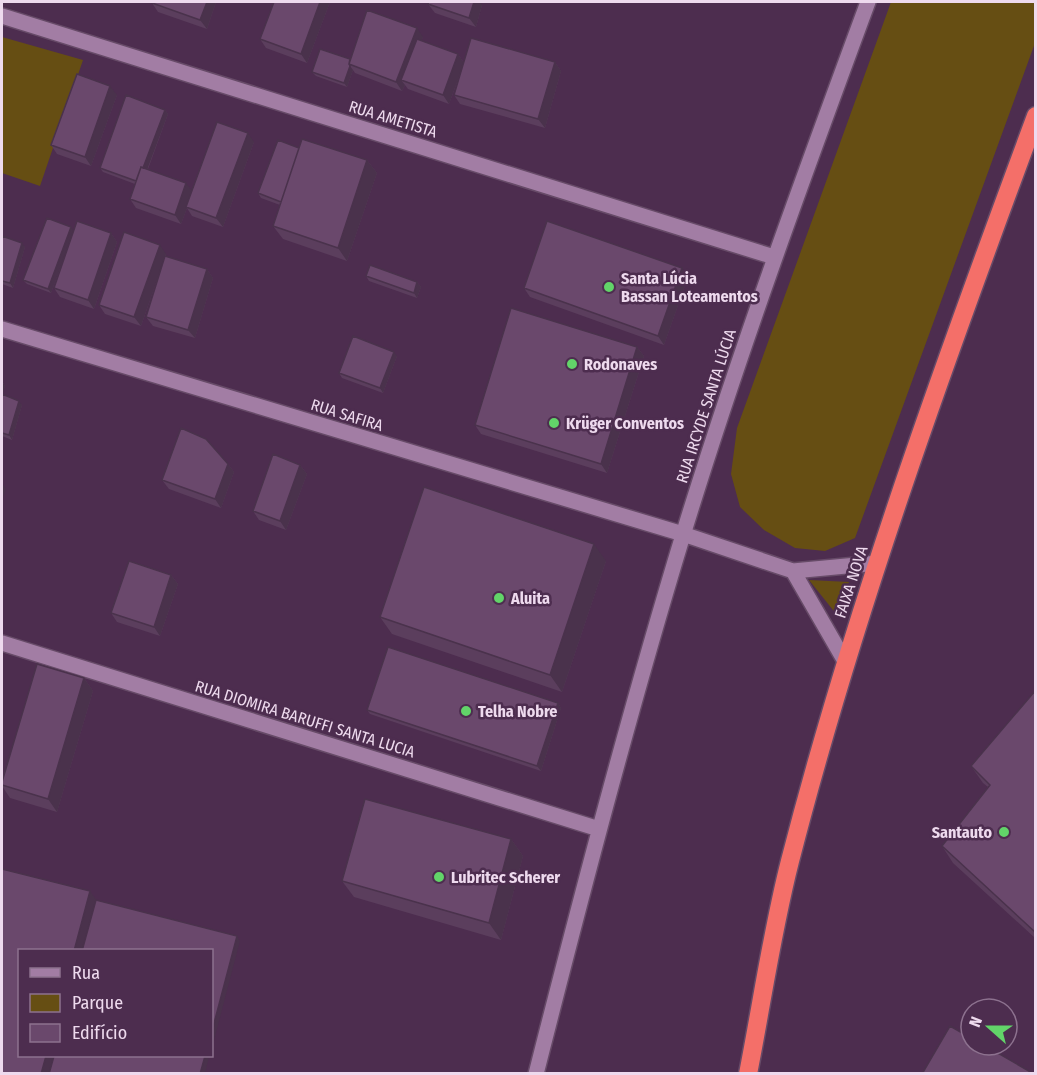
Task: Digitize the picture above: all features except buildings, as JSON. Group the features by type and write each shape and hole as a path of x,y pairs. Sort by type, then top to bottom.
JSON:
{"highway":[{"name":"FAIXA NOVA","path":"748,1074 790,863 846,663 878,562 973,285 1035,116"}],"street":[{"name":"RUA IRCYDE SANTA LÚCIA","path":"536,1074 599,829 683,534 774,257 868,2"},
{"name":"RUA AMETISTA","path":"2,16 774,257"},
{"name":"RUA SAFIRA","path":"2,328 683,534 792,571"},
{"path":"846,663 792,571 878,562"},
{"name":"RUA DIOMIRA BARUFFI SANTA LUCIA","path":"2,643 599,829"}],"green space":[{"path":"891,2 1035,2 1035,43 855,538 825,551 795,548 764,530 740,507 731,474 737,428"},
{"path":"2,37 83,60 40,186 2,173"},
{"path":"809,580 849,582 837,615"}],"place":[{"name":"Santa Lúcia Bassan Loteamentos","path":"609,287"},
{"name":"Rodonaves","path":"572,364"},
{"name":"Krüger Conventos","path":"554,423"},
{"name":"Aluita","path":"499,598"},
{"name":"Telha Nobre","path":"466,711"},
{"name":"Santauto","path":"1004,832"},
{"name":"Lubritec Scherer","path":"439,877"}]}
